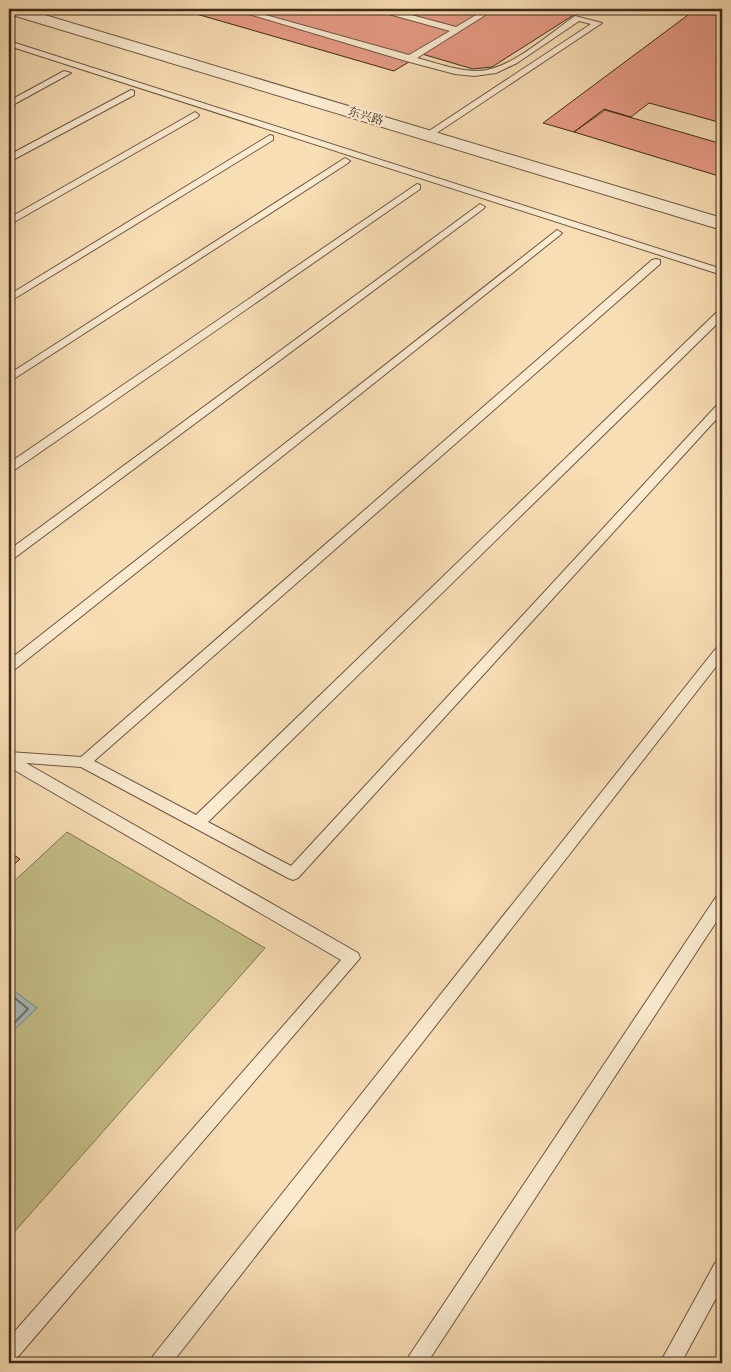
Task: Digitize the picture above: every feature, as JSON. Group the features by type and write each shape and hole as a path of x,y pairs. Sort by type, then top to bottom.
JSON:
{"street":[{"name":"东兴路","path":"9,9 722,224"}],"lane":[{"path":"236,9 455,72 478,74 492,72 510,64 578,18 598,23 429,136"},
{"path":"381,9 457,30"},
{"path":"410,59 491,9"},
{"path":"9,43 722,272"},
{"path":"9,104 67,73"},
{"path":"9,159 131,93"},
{"path":"9,222 195,115"},
{"path":"9,299 270,138"},
{"path":"9,379 345,161"},
{"path":"9,468 417,187"},
{"path":"9,556 480,207"},
{"path":"9,667 557,234"},
{"path":"84,762 656,262"},
{"path":"197,822 722,312"},
{"path":"9,758 84,762 293,874 722,406"},
{"path":"160,1363 722,650"},
{"path":"9,758 352,958 9,1352"},
{"path":"416,1363 722,901"},
{"path":"670,1363 722,1269"}],"shaded area":[{"path":"67,832 265,948 9,1238 9,886"}],"water":[{"path":"9,987 37,1008 9,1035"}],"building":[{"path":"179,9 583,9 492,67 473,69 422,54 394,71"},
{"path":"696,9 722,9 722,123 649,103 631,117 604,109 574,132 543,123"},
{"path":"605,110 722,144 722,177 574,132"},
{"path":"9,852 20,859 9,869"}]}
